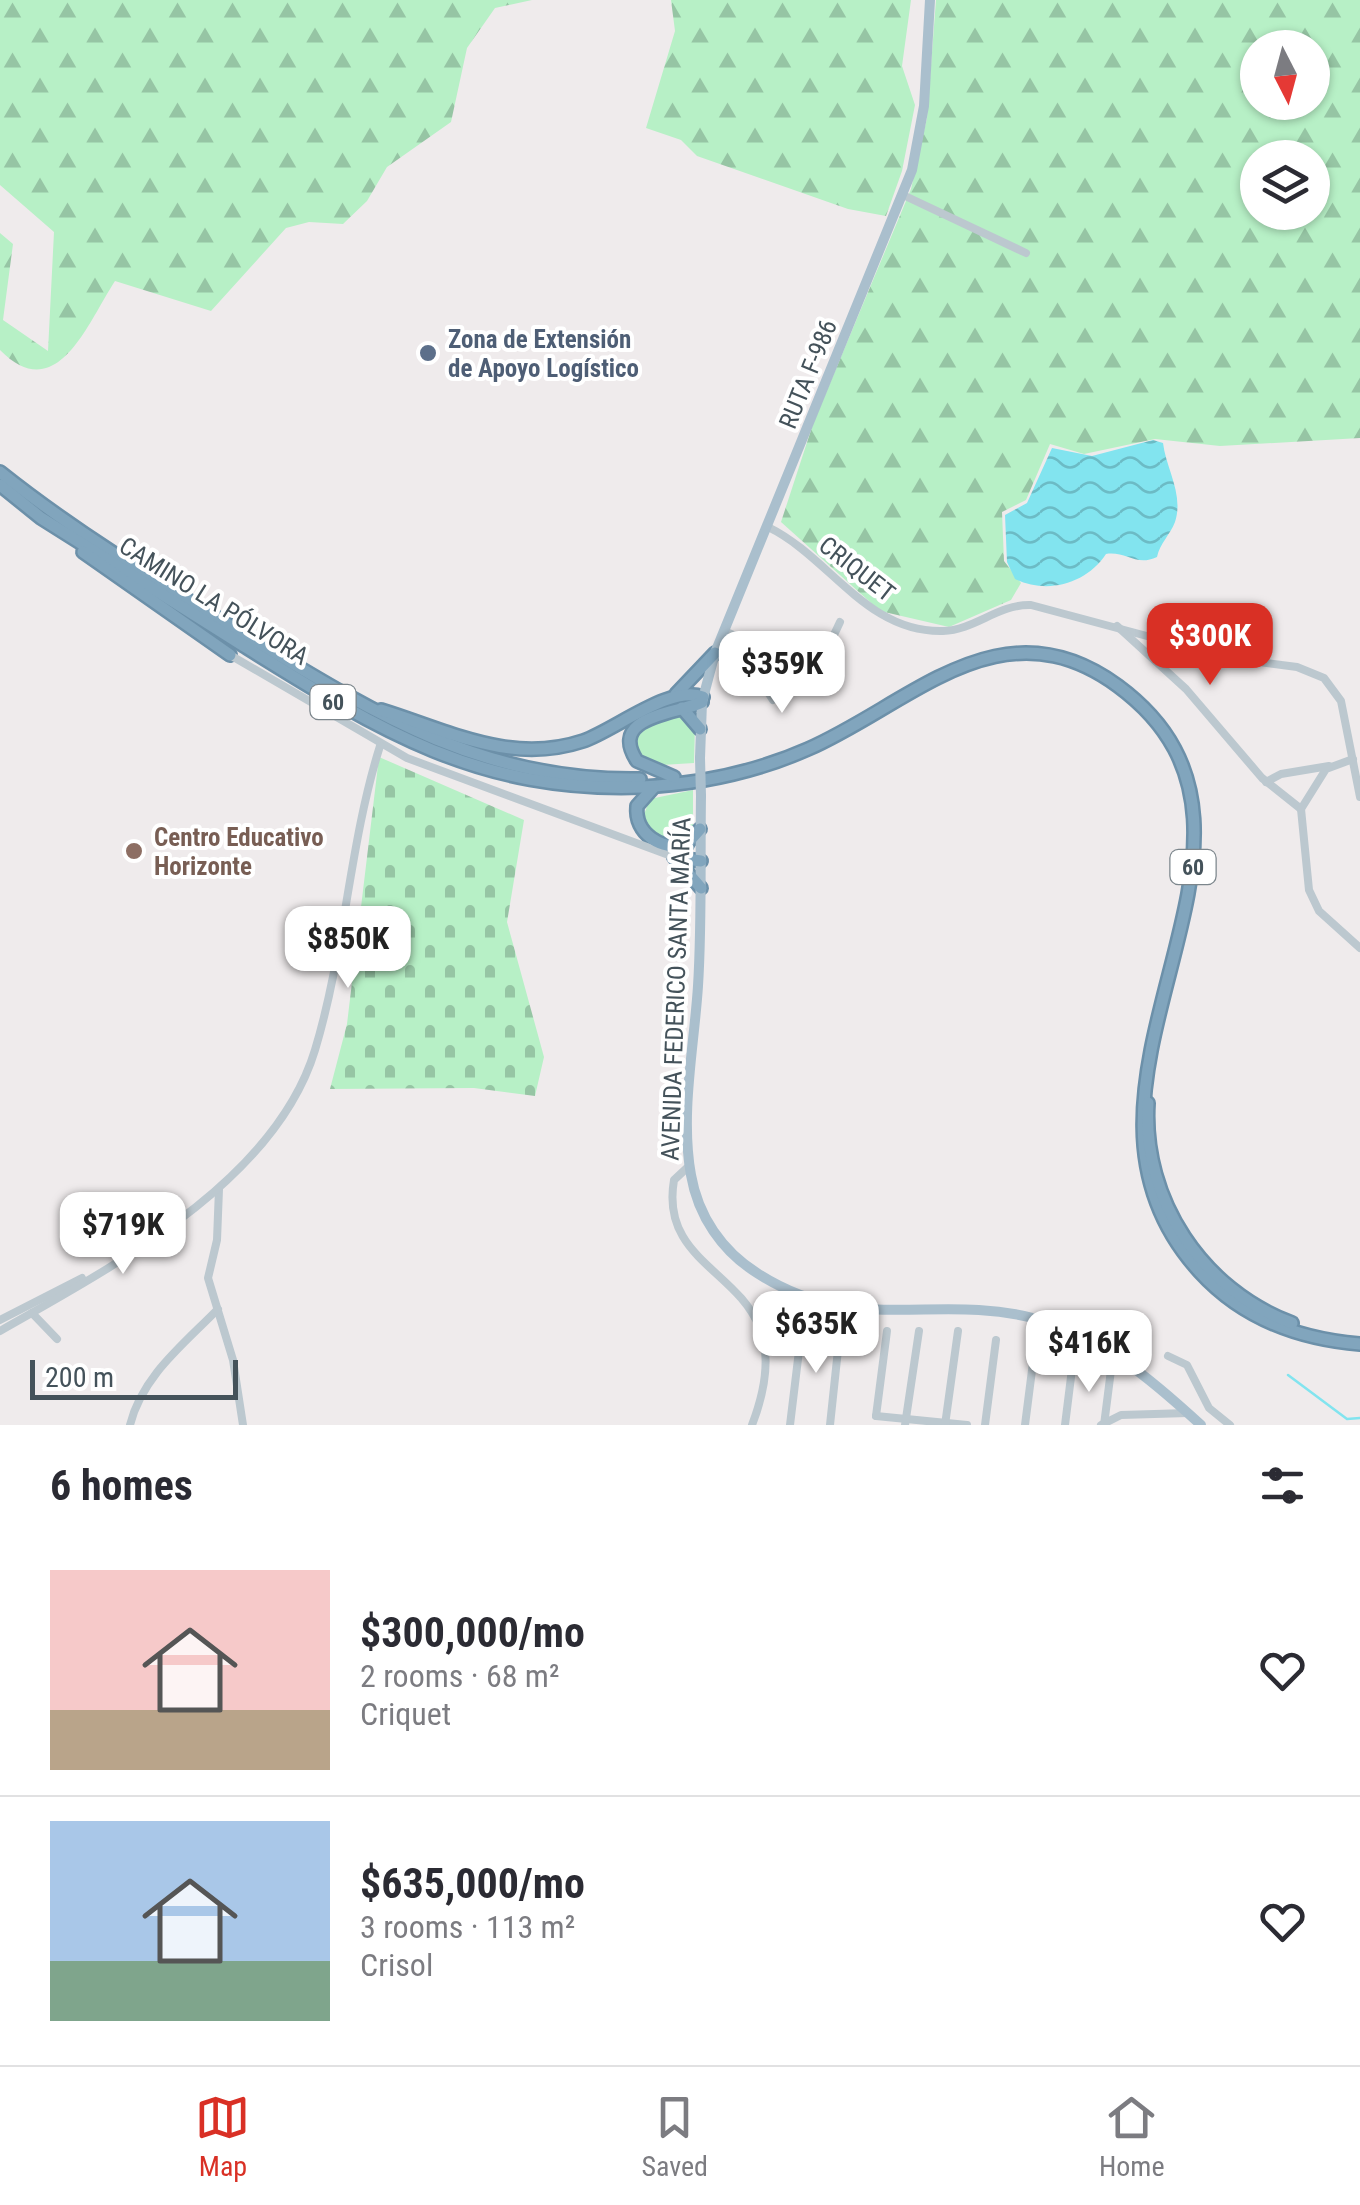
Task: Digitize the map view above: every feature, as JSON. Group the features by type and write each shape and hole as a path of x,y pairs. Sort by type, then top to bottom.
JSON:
{"highway":[{"name":"CAMINO LA PÓLVORA","path":"0,472 102,547 358,703 433,741 515,766 583,777 674,777 726,769 788,750 842,724 928,672 987,650 1034,647 1066,653 1130,687 1162,718 1183,752 1197,792 1202,832 1199,878 1148,1103 1150,1146 1161,1190 1191,1247 1244,1298 1295,1324 1360,1340"},
{"name":"CAMINO LA PÓLVORA","path":"0,485 40,518 350,713 419,748 531,779 597,786 663,785 778,762 872,716 930,678 976,660 1020,654 1050,657 1091,670 1122,690 1157,724 1176,753 1194,824 1191,883 1142,1094 1142,1151 1155,1198 1188,1257 1234,1302 1288,1330 1360,1340"},
{"path":"40,518 114,576 230,655"},
{"path":"669,699 715,653"},
{"path":"358,703 481,745 528,750 578,742 684,693 702,700"},
{"path":"674,777 640,764 632,752 630,738 636,726 651,717 702,700"},
{"path":"682,708 700,729"},
{"path":"663,785 641,797 636,817 646,835 701,861"},
{"path":"679,852 700,829"},
{"path":"679,852 702,888"}],"main road":[{"name":"RUTA F-986","path":"700,758 702,700 715,653 903,195 921,131 930,0"},
{"name":"AVENIDA FEDERICO SANTA MARÍA","path":"700,758 702,888 688,1122 690,1166 700,1206 716,1235 742,1264 808,1300 853,1310 996,1313 1036,1319 1110,1351 1201,1425"}],"street":[{"path":"903,195 1026,253"},
{"name":"CRIQUET","path":"768,527 872,610 894,621 930,630 952,630 1010,607 1030,605 1228,658 1297,666 1324,678 1342,701 1360,797"},
{"path":"725,630 778,656 778,666 766,689 773,700 793,677 818,669 840,622"},
{"path":"1116,626 1186,690 1266,782 1301,809"},
{"path":"230,655 380,746 462,781 679,852"},
{"path":"0,1330 187,1218 219,1189 279,1120 311,1062 380,746"},
{"path":"1266,782 1281,774 1353,759"},
{"path":"1330,766 1308,793 1301,809 1309,890 1318,911 1360,948"},
{"path":"690,1166 674,1180 675,1222 687,1244 755,1317 765,1338 769,1364 766,1389 752,1425"},
{"path":"219,1189 218,1232 208,1278 232,1360 242,1425"},
{"path":"0,1320 112,1262"},
{"path":"130,1425 136,1402 158,1370 218,1309"},
{"path":"32,1313 57,1339"},
{"path":"755,1317 795,1321 802,1326 790,1425"},
{"path":"830,1425 840,1331"},
{"path":"868,1425 876,1416 887,1331"},
{"path":"906,1421 919,1331"},
{"path":"945,1424 958,1331"},
{"path":"1025,1425 1036,1339"},
{"path":"985,1425 996,1340"},
{"path":"1064,1425 1074,1353"},
{"path":"1168,1356 1187,1364 1209,1408 1230,1425"},
{"path":"1103,1424 1111,1370"},
{"path":"1103,1424 1122,1415 1188,1413"},
{"path":"876,1416 967,1425"}],"green space":[{"path":"0,0 532,0 495,8 467,48 451,122 387,167 367,201 343,224 309,222 286,228 211,311 115,281 69,353 38,369 20,365 0,350 0,233 13,244 3,320 48,351 54,232 0,185"},
{"path":"671,0 911,0 902,66 915,105 902,171 886,216 848,209 697,156 681,140 646,128 675,31"},
{"path":"936,0 1360,0 1360,438 1220,446 1155,439 1084,454 1050,444 1026,500 1002,512 1004,561 1021,583 1011,600 949,627 880,611 781,522 813,424 911,189 927,118"},
{"path":"682,714 695,726 694,763 662,765 639,754 635,743 647,725"},
{"path":"379,757 524,820 507,922 544,1057 535,1096 474,1088 330,1089 347,1024"},
{"path":"693,790 693,827 687,838 667,839 650,828 643,817 650,799"}],"water":[{"path":"1153,440 1163,443 1177,502 1175,522 1157,557 1137,560 1106,554 1078,579 1053,586 1015,579 1007,562 1005,515 1027,503 1052,448 1092,456"}],"waterway":[{"path":"1288,1375 1347,1419 1360,1418"}],"place":[{"name":"Zona de Extensión de Apoyo Logístico","path":"428,353"},
{"name":"Centro Educativo Horizonte","path":"134,851"}]}
